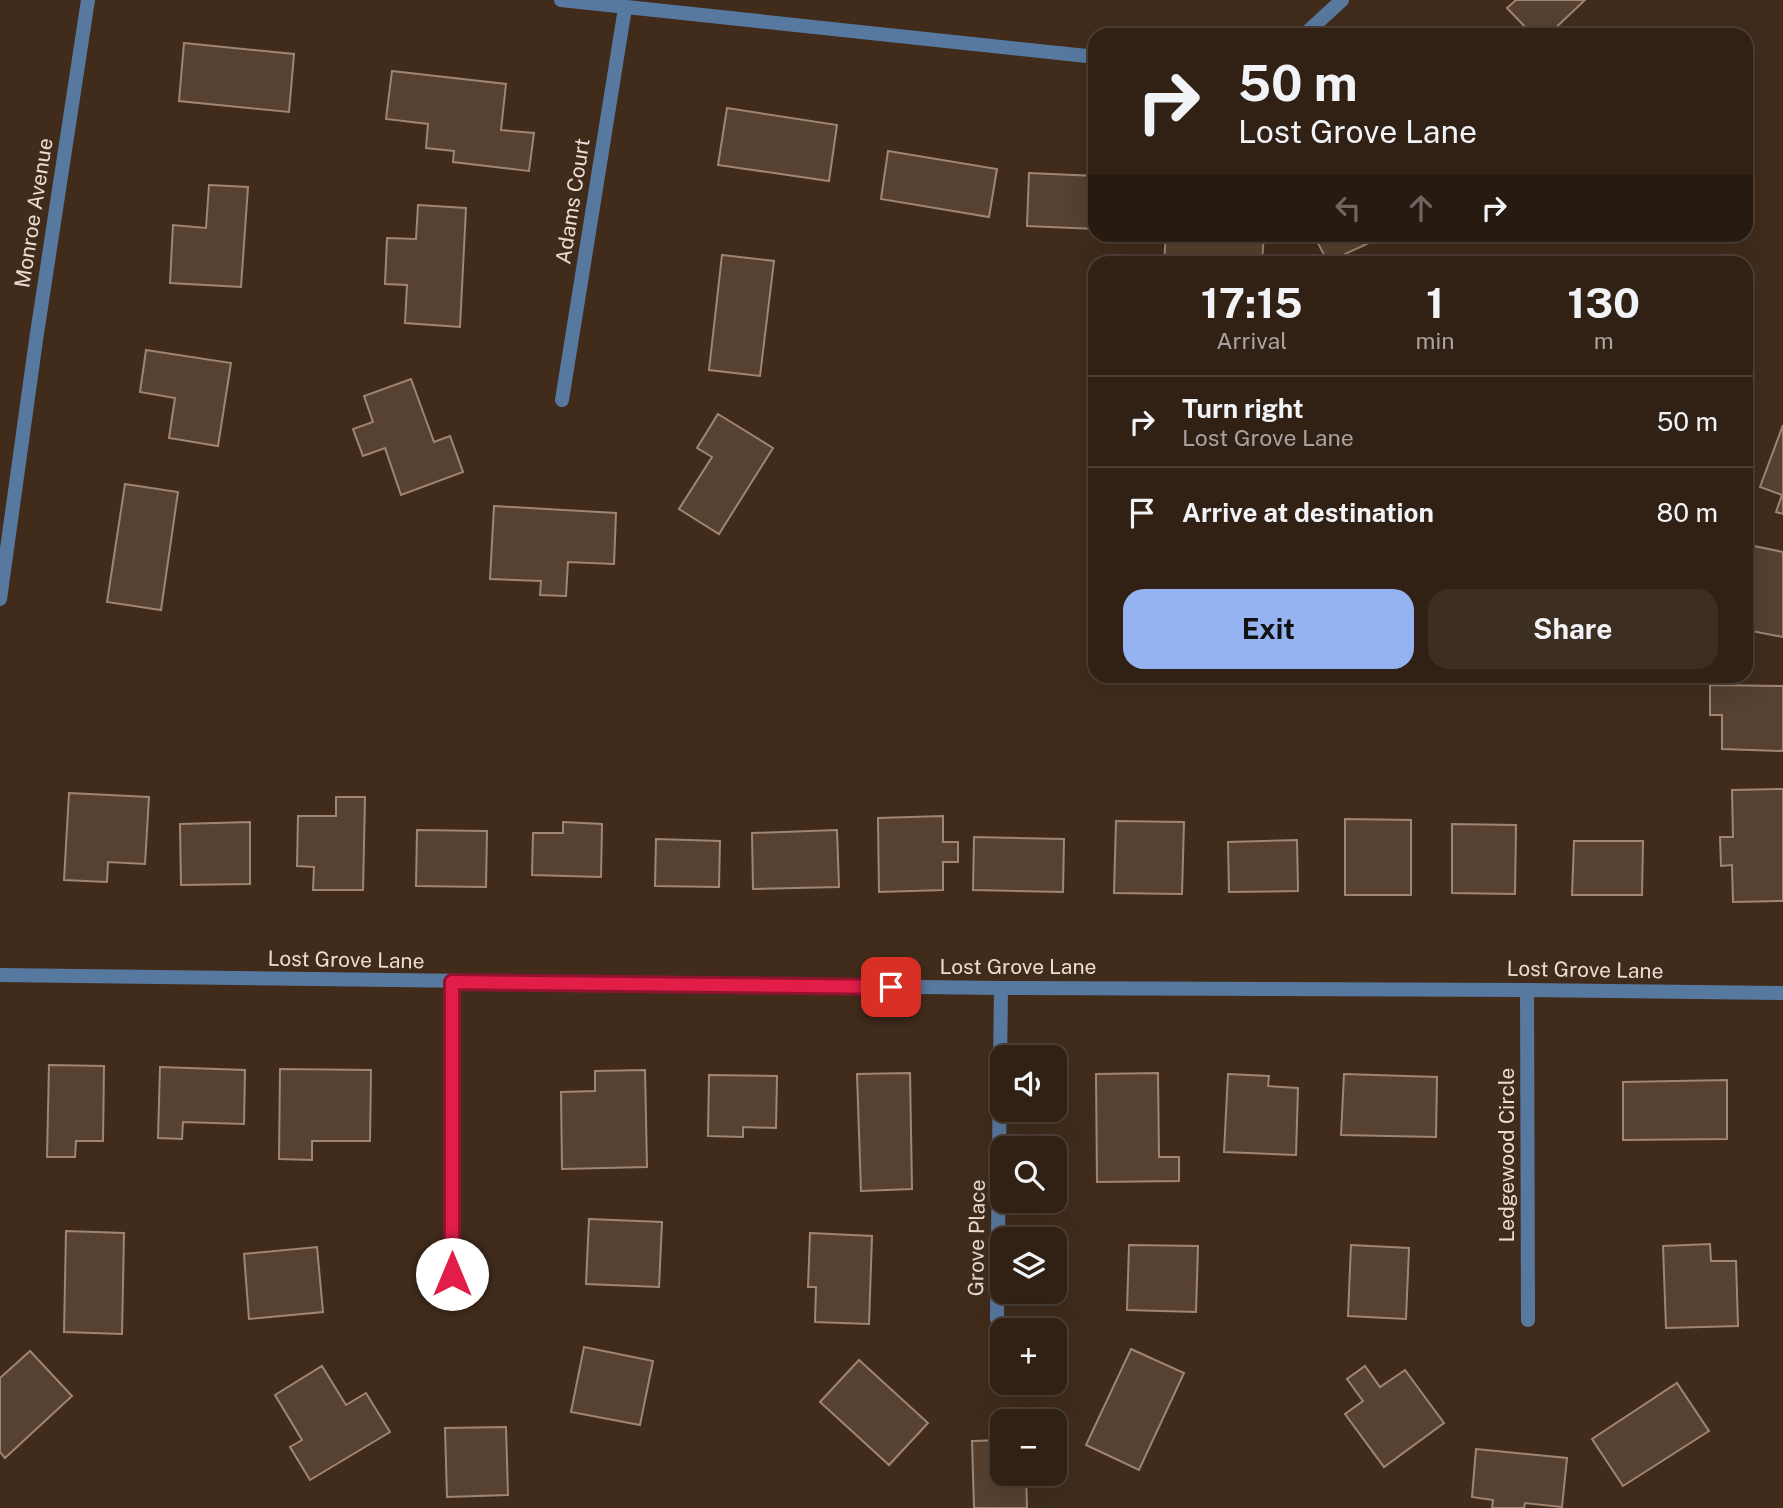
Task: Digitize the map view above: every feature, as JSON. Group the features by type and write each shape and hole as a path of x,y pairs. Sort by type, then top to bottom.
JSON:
{"street":[{"name":"Monroe Avenue","path":"0,599 88,0"},
{"path":"561,0 1088,56"},
{"path":"1312,28 1342,0"},
{"name":"Adams Court","path":"562,400 625,8"},
{"name":"Lost Grove Lane","path":"0,975 1001,988 1783,993"},
{"path":"452,982 452,1301"},
{"name":"Grove Place","path":"996,1318 1001,988"},
{"name":"Ledgewood Circle","path":"1527,990 1528,1320"}],"building":[{"path":"1516,0 1585,0 1555,28 1526,28 1507,8"},
{"path":"184,43 294,54 289,112 179,101"},
{"path":"392,71 506,84 501,130 534,133 529,171 453,162 454,151 426,148 428,124 386,119"},
{"path":"727,108 837,125 829,181 718,165"},
{"path":"888,151 997,169 989,217 881,199"},
{"path":"1029,173 1088,176 1088,229 1027,226"},
{"path":"209,185 248,187 241,287 170,283 173,225 206,228"},
{"path":"418,205 466,208 460,327 405,323 407,285 385,284 387,238 416,239"},
{"path":"1165,242 1263,242 1262,256 1164,256"},
{"path":"1317,242 1371,242 1341,256 1325,256"},
{"path":"722,255 774,261 760,376 709,370"},
{"path":"146,350 231,363 218,446 169,438 175,398 140,392"},
{"path":"411,379 434,442 450,436 463,472 401,495 385,448 363,456 353,429 373,422 364,396"},
{"path":"718,414 773,448 719,534 679,509 712,457 697,448"},
{"path":"1783,425 1783,514 1776,512 1782,495 1760,487"},
{"path":"125,484 178,492 161,610 107,602"},
{"path":"494,506 616,513 614,564 568,562 566,596 540,595 541,581 490,579"},
{"path":"1754,546 1783,552 1783,637 1753,631"},
{"path":"1710,685 1783,686 1783,751 1722,749 1722,715 1710,715"},
{"path":"1783,789 1783,901 1733,902 1732,865 1721,866 1720,837 1733,837 1732,790"},
{"path":"69,793 149,797 145,864 108,862 107,882 64,880"},
{"path":"336,797 365,797 363,890 313,890 314,867 297,866 298,816 336,816"},
{"path":"943,816 943,842 958,842 958,862 943,862 943,890 879,892 878,818"},
{"path":"1345,819 1411,820 1411,895 1345,895"},
{"path":"1116,821 1184,822 1182,894 1114,893"},
{"path":"250,822 250,884 181,885 180,824"},
{"path":"563,822 602,824 601,877 532,875 533,833 563,833"},
{"path":"1452,824 1516,825 1515,894 1452,893"},
{"path":"417,830 487,831 486,887 416,886"},
{"path":"837,830 839,887 753,889 752,833"},
{"path":"974,837 1064,839 1063,892 973,890"},
{"path":"656,839 720,841 719,887 655,886"},
{"path":"1297,840 1298,891 1229,892 1228,842"},
{"path":"1574,841 1643,841 1642,895 1572,895"},
{"path":"49,1065 104,1066 103,1141 76,1141 75,1157 47,1157"},
{"path":"160,1067 245,1070 244,1124 183,1122 182,1139 158,1138"},
{"path":"280,1069 371,1070 370,1141 312,1141 312,1160 279,1159"},
{"path":"645,1070 647,1167 562,1169 561,1092 595,1091 595,1071"},
{"path":"910,1073 912,1189 861,1191 857,1074"},
{"path":"1158,1073 1159,1157 1179,1157 1179,1181 1097,1182 1096,1074"},
{"path":"1228,1074 1269,1076 1268,1086 1298,1088 1296,1155 1224,1152"},
{"path":"1344,1074 1437,1077 1436,1137 1341,1135"},
{"path":"709,1075 777,1076 776,1128 743,1127 743,1137 708,1136"},
{"path":"1727,1080 1727,1139 1623,1140 1623,1082"},
{"path":"589,1219 662,1222 659,1287 586,1284"},
{"path":"66,1231 124,1233 122,1334 64,1332"},
{"path":"810,1233 872,1236 869,1324 815,1322 816,1287 808,1287"},
{"path":"1710,1244 1711,1261 1736,1261 1738,1326 1666,1328 1663,1246"},
{"path":"1129,1245 1198,1246 1196,1312 1127,1310"},
{"path":"1351,1245 1409,1248 1406,1319 1348,1316"},
{"path":"317,1247 323,1312 249,1319 244,1254"},
{"path":"584,1347 653,1361 640,1425 571,1412"},
{"path":"1131,1349 1184,1373 1139,1470 1086,1445"},
{"path":"30,1351 72,1396 5,1458 0,1452 0,1378"},
{"path":"859,1360 928,1423 889,1465 820,1402"},
{"path":"322,1366 346,1405 366,1393 390,1432 310,1480 290,1447 302,1440 275,1395"},
{"path":"1365,1366 1380,1387 1405,1370 1444,1423 1384,1467 1345,1414 1363,1401 1347,1379"},
{"path":"1677,1383 1709,1431 1623,1486 1592,1439"},
{"path":"506,1427 508,1495 447,1497 445,1428"},
{"path":"990,1440 990,1486 1026,1486 1027,1508 974,1508 972,1441"},
{"path":"1476,1449 1567,1458 1562,1507 1525,1503 1524,1508 1492,1508 1493,1500 1472,1497"}],"route":[{"path":"452,1274 452,982 891,987"}]}
